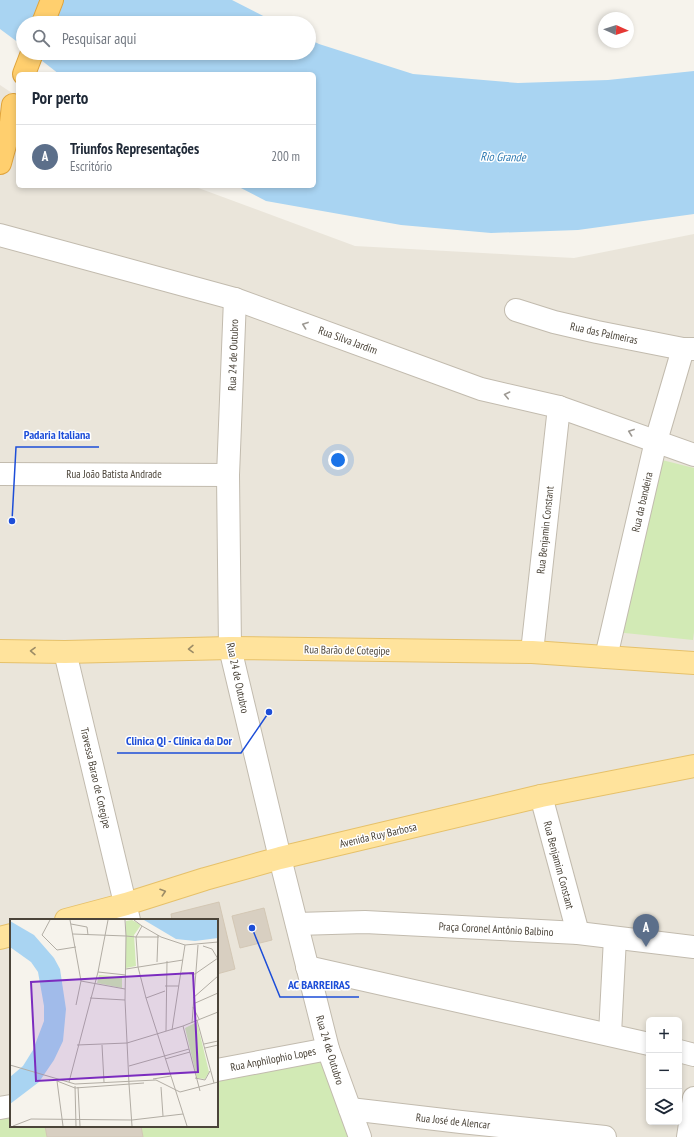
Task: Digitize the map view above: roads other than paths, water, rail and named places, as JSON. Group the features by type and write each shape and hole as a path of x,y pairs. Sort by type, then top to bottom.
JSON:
{"highway":[{"path":"46,16 52,0"},
{"path":"25,72 29,60"},
{"path":"0,125 15,98"},
{"path":"0,163 11,123 15,98"}],"main road":[{"name":"Rua Barão de Cotegipe","path":"0,650 65,652 230,648 532,652 694,663"},
{"name":"Avenida Ruy Barbosa","path":"74,919 117,914 205,878 280,858 541,796 694,766"},
{"path":"0,938 10,935"}],"street":[{"name":"Rua Silva Jardim","path":"0,235 235,299 481,389 559,406 694,454"},
{"name":"Rua 24 de Outubro","path":"235,299 228,475 230,648 280,858 328,1048 360,1137"},
{"name":"Rua das Palmeiras","path":"516,310 554,322 597,332 689,349"},
{"name":"Rua da bandeira","path":"606,657 656,441 689,349"},
{"name":"Rua Benjamin Constant","path":"532,652 559,406"},
{"name":"Rua João Batista Andrade","path":"0,474 228,475"},
{"name":"Travessa Barao de Cotegipe","path":"65,652 117,914"},
{"name":"Rua Benjamim Constant","path":"541,796 578,933"},
{"name":"Praça Coronel Antônio Balbino","path":"297,924 365,922 578,933 694,947"},
{"path":"610,1034 615,938"},
{"path":"307,967 646,1043"},
{"name":"Rua Anphilophio Lopes","path":"218,1070 328,1048"},
{"path":"682,1052 694,1055"},
{"path":"688,1137 694,1098"},
{"path":"0,1108 10,1106"},
{"name":"Rua José de Alencar","path":"350,1109 467,1130 605,1137"}],"water":[{"path":"0,0 232,0 263,16 16,16 16,41 0,29"},
{"name":"Rio Grande","path":"316,42 413,74 518,83 608,80 694,71 694,214 578,230 491,233 401,225 266,201 241,188 316,188 316,72 56,72 41,60 316,60"}],"place":[{"name":"Padaria Italiana","path":"12,521"},
{"name":"Clinica QI - Clínica da Dor","path":"269,712"},
{"name":"AC BARREIRAS","path":"252,928"},
{"name":"Triunfos Representações","path":"646,947"}]}
